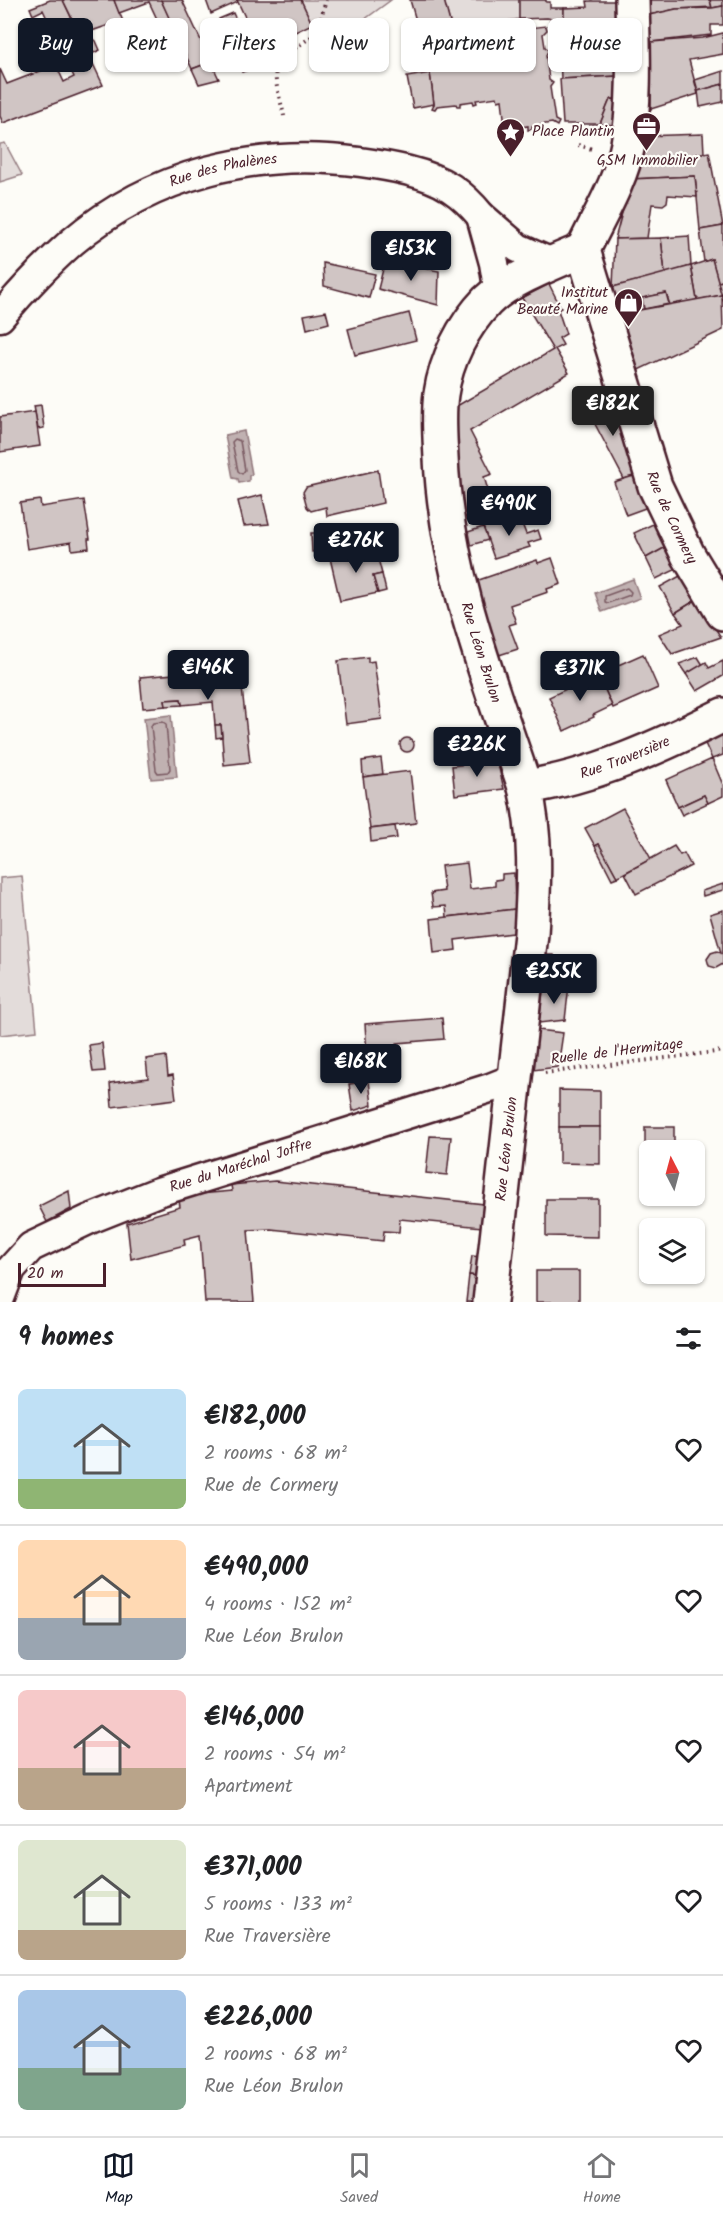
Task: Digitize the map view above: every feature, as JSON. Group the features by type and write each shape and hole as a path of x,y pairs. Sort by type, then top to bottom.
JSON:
{"main road":[{"path":"583,250 617,180 628,145 631,110 632,0"},
{"name":"Rue Léon Brulon","path":"490,1302 531,934 535,873 534,836 525,788 465,607 453,553 443,490 441,394 451,355 459,339 487,301 501,290 552,263 583,250"},
{"name":"Rue de Cormery","path":"583,250 655,486 688,555 723,613"},
{"name":"Rue Traversière","path":"525,788 555,783 597,770 694,730 723,715"}],"street":[{"name":"Rue des Phalènes","path":"0,318 26,287 71,243 124,205 180,179 218,168 259,160 317,157 401,169 449,186 464,197 481,216 518,248 552,263"},
{"name":"Rue des Phalènes","path":"481,216 501,290"},
{"name":"Rue du Maréchal Joffre","path":"0,1298 11,1269 31,1247 90,1219 158,1192 490,1088 515,1078"}],"path":[{"path":"284,116 276,65 279,59 317,33 326,0"},
{"path":"578,145 592,149"},
{"name":"Ruelle de l'Hermitage","path":"515,1078 571,1068 723,1051"}],"shaded area":[{"path":"301,0 391,0 366,18 309,18"},
{"path":"444,0 519,0 519,18 449,18"},
{"path":"5,143 22,175 0,182 0,144"},
{"path":"22,876 37,1031 0,1035 0,878"}],"water":[{"path":"244,431 252,474 249,476 249,481 239,483 238,479 233,478 225,435"},
{"path":"633,579 640,598 602,612 595,593"},
{"path":"171,715 177,777 151,779 144,718"}],"building":[{"path":"50,0 63,0 71,18 47,18 43,10 33,15 30,8"},
{"path":"63,0 114,0 122,18 105,18 105,26 93,31 93,18 72,18"},
{"path":"114,0 161,0 170,18 156,18 149,2 119,13"},
{"path":"161,0 182,0 200,38 200,66 192,69 188,60 188,18 169,18"},
{"path":"206,0 237,0 238,2 211,14"},
{"path":"237,0 301,0 309,18 309,25 297,31 297,18 245,18"},
{"path":"410,0 444,0 449,18 415,18"},
{"path":"519,0 546,0 550,2 550,8 564,8 564,18 519,18"},
{"path":"649,0 710,0 712,7 676,9 649,15"},
{"path":"710,0 723,0 723,6 712,8"},
{"path":"587,1 615,1 616,18 564,18 564,8 588,7"},
{"path":"723,6 723,25 711,25 711,35 651,42 649,15 676,9"},
{"path":"233,13 235,18 221,18"},
{"path":"546,26 547,30 543,34 545,47 548,49 546,55 549,80 553,83 550,87 555,120 559,122 557,126 552,123 532,126 533,129 528,130 528,126 509,129 505,133 502,130 505,126 502,100 498,101 497,97 476,100 477,103 474,104 473,101 460,103 460,106 456,104 437,106 435,109 432,108 434,104 430,72 536,72 536,27"},
{"path":"723,33 723,54 689,60 698,94 651,109 651,42 703,38"},
{"path":"93,38 96,41 100,50 93,53"},
{"path":"93,64 103,85 3,123 0,116 0,69 7,84 38,72 59,72 64,82 74,77 72,72 93,72"},
{"path":"200,66 200,72 216,72 219,79 199,84 192,69"},
{"path":"723,71 723,84 698,91 695,80"},
{"path":"561,72 618,72 618,76 561,79"},
{"path":"430,73 434,104 413,108 407,77"},
{"path":"618,76 618,100 612,99 609,102 600,124 563,124 560,79"},
{"path":"723,84 723,102 700,107 698,91"},
{"path":"612,99 618,100 616,125 600,124 609,102"},
{"path":"703,134 704,153 635,164 642,136"},
{"path":"709,152 723,226 700,230 695,176 631,179 635,164"},
{"path":"695,176 697,197 668,195 667,202 663,205 652,204 647,238 615,239 631,179"},
{"path":"723,226 723,281 718,282 712,259 704,262 700,230"},
{"path":"689,236 691,266 665,274 661,238"},
{"path":"661,238 665,274 613,287 615,239"},
{"path":"712,259 722,295 697,300 691,266"},
{"path":"385,261 439,271 438,305 378,289"},
{"path":"323,263 375,274 369,298 324,286"},
{"path":"691,266 697,300 670,305 666,293 642,298 644,309 618,314 613,287"},
{"path":"723,281 723,301 718,282"},
{"path":"549,284 561,308 558,310 566,334 559,338 563,345 555,349 569,373 470,431 492,474 484,477 494,510 455,520 450,410 553,350 522,298"},
{"path":"666,293 669,304 644,309 642,298"},
{"path":"722,295 723,330 630,374 618,314"},
{"path":"326,311 329,323 307,329 304,315"},
{"path":"409,313 416,340 355,355 348,329"},
{"path":"611,399 637,475 624,479 587,409"},
{"path":"41,405 44,428 38,429 34,406"},
{"path":"35,412 40,446 0,452 0,417"},
{"path":"378,470 383,503 327,516 326,507 311,511 307,507 303,492 306,487"},
{"path":"637,475 648,507 626,515 614,482"},
{"path":"262,495 269,524 244,526 238,501"},
{"path":"40,500 41,507 84,500 90,539 88,539 89,548 72,550 71,542 27,549 20,503"},
{"path":"519,516 526,534 538,530 541,539 528,543 530,547 494,558 483,527"},
{"path":"655,523 666,547 646,558 634,533"},
{"path":"483,527 488,540 461,548 462,534"},
{"path":"311,533 324,533 325,551 312,552"},
{"path":"375,547 382,574 373,576 378,593 340,601 330,558"},
{"path":"666,547 677,569 656,579 646,558"},
{"path":"552,558 561,584 547,589 548,592 510,605 516,623 509,625 518,649 499,655 473,582 537,560 538,563"},
{"path":"382,574 386,591 378,593 373,576"},
{"path":"680,576 696,600 675,613 660,587"},
{"path":"696,600 721,637 672,654 659,634 683,624 675,613"},
{"path":"643,654 658,688 613,708 598,674"},
{"path":"368,657 368,662 374,661 382,719 346,724 338,661"},
{"path":"698,657 703,665 686,674 679,664"},
{"path":"239,660 250,762 224,765 221,725 215,725 213,702 182,705 181,699 165,700 166,706 143,708 140,677 209,671 208,663"},
{"path":"723,661 723,676 697,691 686,674 706,662 709,668"},
{"path":"598,674 612,706 564,731 549,697"},
{"path":"181,699 182,705 166,706 165,700"},
{"path":"215,725 221,725 222,737 216,738"},
{"path":"723,730 723,755 712,759 703,739"},
{"path":"488,731 497,760 471,763 463,737"},
{"path":"407,738 412,740 414,745 412,750 407,752 402,750 400,745 402,740"},
{"path":"381,758 383,774 363,777 362,761"},
{"path":"712,759 723,785 723,796 708,803 704,795 678,807 666,780"},
{"path":"497,760 504,789 455,795 452,766"},
{"path":"410,771 416,823 370,829 363,777"},
{"path":"704,795 708,803 682,815 678,807"},
{"path":"623,808 651,859 617,877 599,844 595,846 585,828"},
{"path":"395,826 397,838 371,842 370,829"},
{"path":"599,844 617,877 612,879 595,846"},
{"path":"674,846 680,855 684,853 691,866 636,894 625,873"},
{"path":"467,863 470,889 495,886 495,880 502,879 502,874 514,873 515,909 447,917 446,906 433,907 431,893 444,891 441,866"},
{"path":"723,884 723,890 703,896 702,891"},
{"path":"515,909 513,933 455,940 456,950 434,953 431,919"},
{"path":"723,910 723,964 716,968 709,966 707,959 711,953 717,951 721,953 710,914"},
{"path":"546,955 554,955 559,973 555,981 543,984"},
{"path":"569,985 565,1020 539,1023 543,990"},
{"path":"442,1018 444,1039 397,1043 397,1052 367,1054 365,1024"},
{"path":"538,1030 563,1033 558,1067 533,1070"},
{"path":"102,1043 105,1071 93,1072 89,1045"},
{"path":"166,1056 168,1076 173,1075 176,1099 112,1107 110,1083 148,1078 146,1059"},
{"path":"369,1081 372,1105 353,1111 349,1084"},
{"path":"559,1090 600,1091 600,1127 559,1127"},
{"path":"559,1127 600,1127 600,1164 559,1163"},
{"path":"645,1127 674,1127 674,1140 645,1140"},
{"path":"430,1136 451,1137 447,1175 426,1173"},
{"path":"275,1181 484,1204 482,1227 400,1219 399,1232 384,1231 383,1241 271,1229 248,1230 254,1302 205,1302 200,1235 184,1239 185,1245 131,1259 127,1223 180,1207 179,1200 200,1194 232,1191 231,1185"},
{"path":"69,1191 71,1209 47,1222 39,1206"},
{"path":"546,1199 598,1199 598,1237 546,1236"},
{"path":"472,1256 480,1257 477,1276 469,1275"},
{"path":"536,1271 579,1271 579,1302 536,1302"},
{"path":"469,1275 477,1276 473,1302 466,1302"}],"place":[{"name":"GSM Immobilier","path":"647,152"},
{"name":"Place Plantin","path":"511,158"},
{"name":"Institut Beauté Marine","path":"629,328"}]}
